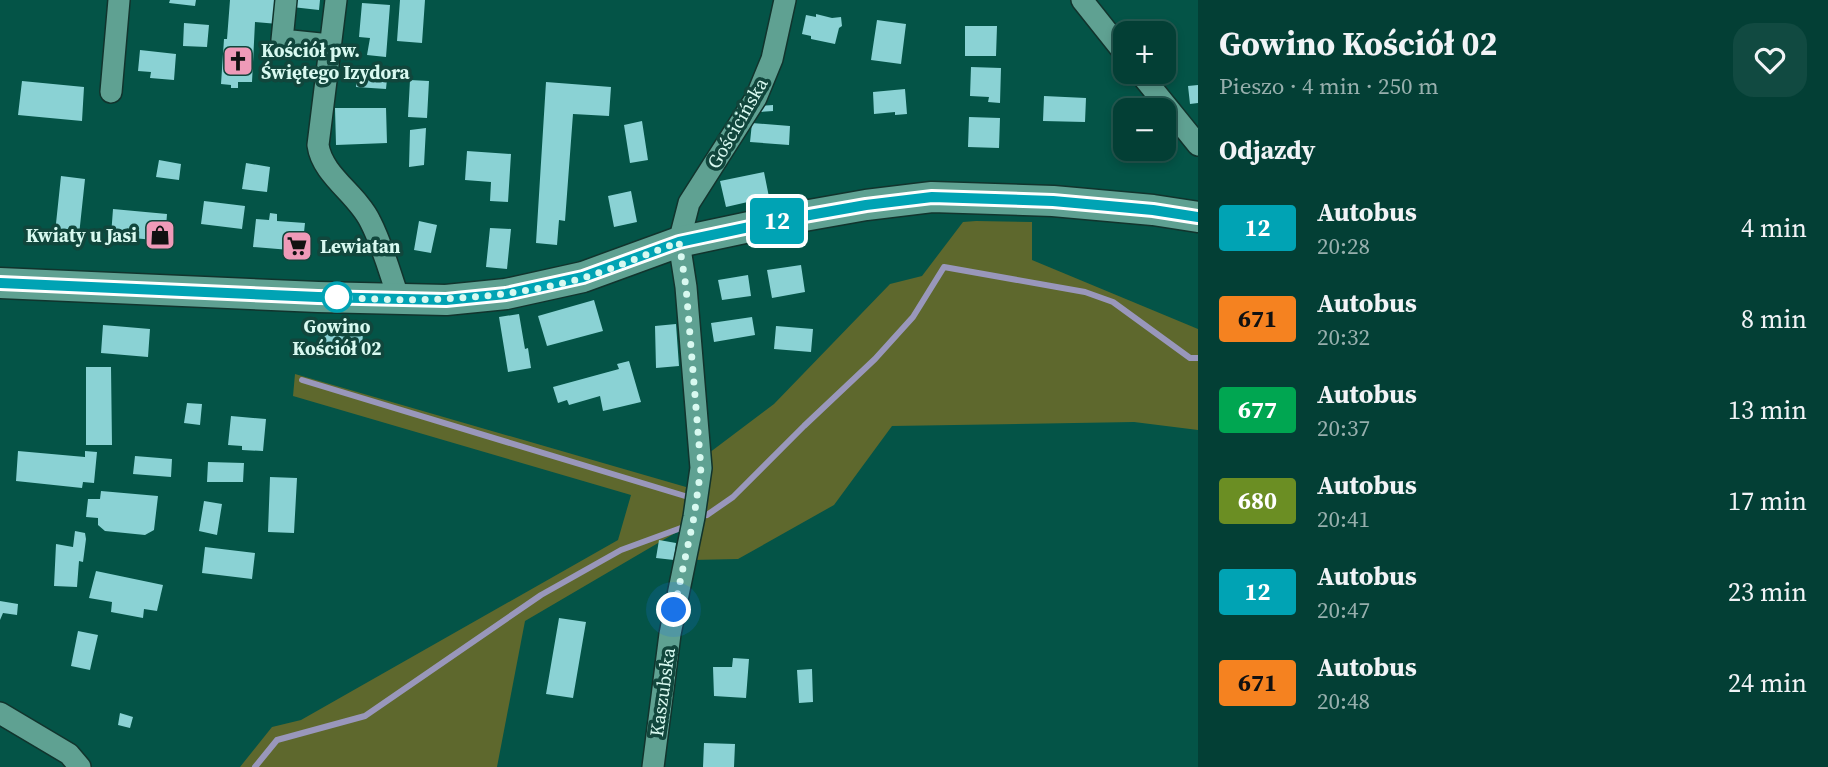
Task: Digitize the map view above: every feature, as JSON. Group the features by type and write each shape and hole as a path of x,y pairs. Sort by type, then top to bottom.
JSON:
{"street":[{"path":"111,92 119,0"},
{"path":"286,0 282,40 330,45"},
{"path":"335,0 318,145 320,158 355,197 371,222 399,299"},
{"name":"Gościcińska","path":"679,242 690,203 756,98 772,59 785,0"},
{"path":"1082,0 1113,39"},
{"path":"1149,84 1198,145"},
{"path":"0,283 446,300 506,294 583,277 679,242 813,214 932,197 1053,201 1198,217"},
{"name":"Kaszubska","path":"653,767 670,634 694,517 701,468 686,287 679,242"},
{"path":"0,713 69,754 80,767"}],"green space":[{"path":"963,222 1032,222 1032,260 1198,329 1198,430 1134,422 892,426 834,505 738,559 692,560 705,456 774,404 890,284 922,276"},
{"path":"295,374 686,487 682,529 525,621 497,767 240,767 272,727 301,720 618,540 631,495 293,396"}],"building":[{"path":"170,0 196,0 195,6 169,3"},
{"name":"Kościół pw. Świętego Izydora","path":"230,0 279,0 278,24 255,22 252,82 238,82 238,88 221,84"},
{"path":"293,0 320,0 319,10 292,7"},
{"path":"400,0 425,0 422,43 397,41"},
{"path":"362,3 390,5 386,57 367,55 370,38 359,37"},
{"path":"816,14 841,17 842,26 835,44 811,39 811,36 802,34 806,15 816,17"},
{"path":"877,20 906,24 901,64 871,60"},
{"path":"184,23 209,25 207,47 183,46"},
{"path":"965,26 997,26 996,56 965,56"},
{"path":"140,50 176,54 174,80 150,78 151,72 138,71"},
{"path":"971,67 1001,68 1000,103 988,102 989,97 970,96"},
{"path":"363,68 388,69 386,89 356,87 357,76 363,76"},
{"path":"410,80 429,81 427,118 408,117"},
{"path":"22,81 84,87 82,121 18,115"},
{"path":"546,82 611,87 609,116 573,114 565,221 559,220 557,245 536,243"},
{"path":"1198,85 1198,103 1190,104 1188,86"},
{"path":"905,89 907,114 874,114 873,92"},
{"path":"1044,96 1086,98 1085,122 1043,121"},
{"path":"773,105 773,111 760,112 760,106"},
{"path":"335,108 386,108 387,143 336,145"},
{"path":"1112,112 1113,142 1111,142"},
{"path":"969,117 1000,118 999,148 968,147"},
{"path":"642,121 648,160 630,163 624,125"},
{"path":"752,123 790,126 789,145 750,142"},
{"path":"426,128 424,165 409,167 410,130"},
{"path":"467,151 511,154 508,202 490,201 491,182 465,180"},
{"path":"159,160 181,164 179,180 156,177"},
{"path":"246,163 270,167 267,192 242,189"},
{"path":"764,172 769,197 726,207 720,181"},
{"path":"61,176 85,179 79,235 55,233"},
{"path":"631,191 637,222 614,227 608,196"},
{"path":"204,201 245,206 242,229 201,224"},
{"path":"113,209 167,214 165,241 111,236"},
{"path":"270,213 277,214 277,221 305,223 302,251 253,247 256,219 269,220"},
{"path":"419,221 437,225 431,253 414,250"},
{"path":"490,228 511,229 507,269 486,267"},
{"path":"801,265 805,292 772,298 767,270"},
{"path":"748,275 751,296 722,300 718,280"},
{"path":"594,300 603,331 547,346 538,316"},
{"path":"519,314 531,368 508,372 499,317"},
{"path":"752,317 755,335 714,342 711,323"},
{"path":"676,324 679,366 656,368 655,326"},
{"path":"103,325 150,329 148,357 101,353"},
{"path":"335,326 345,327 345,331 363,332 362,350 319,349 320,330 335,331"},
{"path":"776,326 813,329 811,352 774,349"},
{"path":"629,361 641,402 603,411 600,396 569,405 567,400 558,403 553,387 619,369 617,364"},
{"path":"86,367 111,367 112,445 86,445"},
{"path":"187,403 202,404 200,425 184,423"},
{"path":"231,416 266,419 263,451 242,450 242,446 228,445"},
{"path":"18,451 85,457 85,451 97,452 94,483 83,482 82,488 16,481"},
{"path":"135,456 172,459 171,477 133,474"},
{"path":"208,462 244,463 243,482 207,482"},
{"path":"270,477 297,478 294,533 268,532"},
{"path":"101,491 158,496 154,530 145,535 105,531 98,525 98,518 86,517 88,499 100,499"},
{"path":"204,501 222,504 217,535 199,531"},
{"path":"75,531 85,533 86,539 83,562 79,561 77,587 54,586 56,544 73,547"},
{"path":"659,540 676,543 674,560 656,558"},
{"path":"205,547 255,553 252,579 202,573"},
{"path":"96,571 163,585 157,611 144,609 143,618 111,612 112,602 89,598"},
{"path":"0,601 18,604 17,615 3,613 0,620"},
{"path":"559,618 586,622 573,698 546,694"},
{"path":"78,631 98,635 90,670 71,666"},
{"path":"733,658 749,659 746,698 714,696 713,667 732,667"},
{"path":"812,669 813,702 799,703 797,670"},
{"path":"120,713 133,717 130,728 118,725"},
{"path":"704,743 735,744 734,767 703,767"}],"waterway":[{"path":"707,515 733,497 875,359 913,317 944,267 1085,292 1113,302 1190,358 1198,358"},
{"path":"302,380 685,496"},
{"path":"255,767 277,740 365,716 541,595 621,550 681,528"}],"bus line":[{"name":"12","path":"0,283 446,300 506,294 583,277 679,242 787,219 932,197 1053,201 1198,217"}],"place":[{"name":"Kościół pw. Świętego Izydora","path":"238,61"},
{"name":"Kwiaty u Jasi","path":"160,235"},
{"name":"Lewiatan","path":"297,246"},
{"name":"Gowino Kościół 02","path":"337,297"}],"route":[{"path":"337,297 446,300 506,294 583,277 679,242 686,287 701,468 694,517 674,610"}]}
